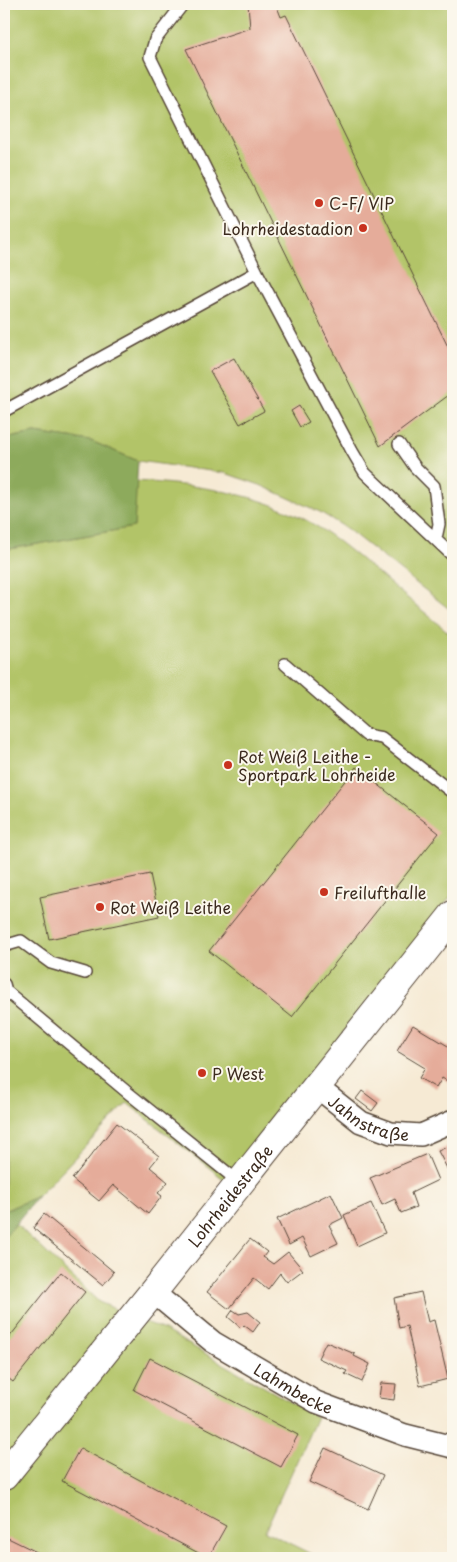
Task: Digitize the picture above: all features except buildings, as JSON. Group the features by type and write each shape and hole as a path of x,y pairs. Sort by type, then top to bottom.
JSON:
{"street":[{"name":"Lohrheidestraße","path":"4,1476 317,1087 453,914"},
{"name":"Jahnstraße","path":"317,1087 361,1122 391,1133 420,1136 453,1120"},
{"name":"Lahmbecke","path":"153,1292 213,1342 316,1402 406,1435 453,1447"}],"lane":[{"path":"183,4 155,40 150,57 257,272 352,451 365,472 453,556"},
{"path":"4,411 257,272"},
{"path":"399,444 415,467 434,486 439,524 436,538"},
{"path":"285,664 366,735 382,738 453,793"},
{"path":"4,946 21,941 51,963 85,973"},
{"path":"4,984 6,991 127,1092 240,1182"}],"green space":[{"path":"4,4 453,4 453,612 346,528 320,512 260,485 225,473 138,461 91,441 35,433 4,439"},
{"path":"35,433 91,441 138,461 134,527 4,550 4,439"},
{"name":"Rot Weiß Leithe - Sportpark Lohrheide","path":"136,481 182,485 227,492 271,504 292,513 337,540 453,636 453,894 226,1181 127,1103 38,1196 4,1211 4,550 134,527"},
{"path":"38,1196 4,1238 4,1211"},
{"path":"16,1224 99,1302 164,1330 317,1417 265,1531 319,1558 4,1558 4,1238"}],"place":[{"name":"C-F/ VIP","path":"319,203"},
{"name":"Lohrheidestadion","path":"363,228"},
{"name":"Rot Weiß Leithe - Sportpark Lohrheide","path":"228,765"},
{"name":"Freilufthalle","path":"324,892"},
{"name":"Rot Weiß Leithe","path":"100,907"},
{"name":"P West","path":"202,1073"}]}
